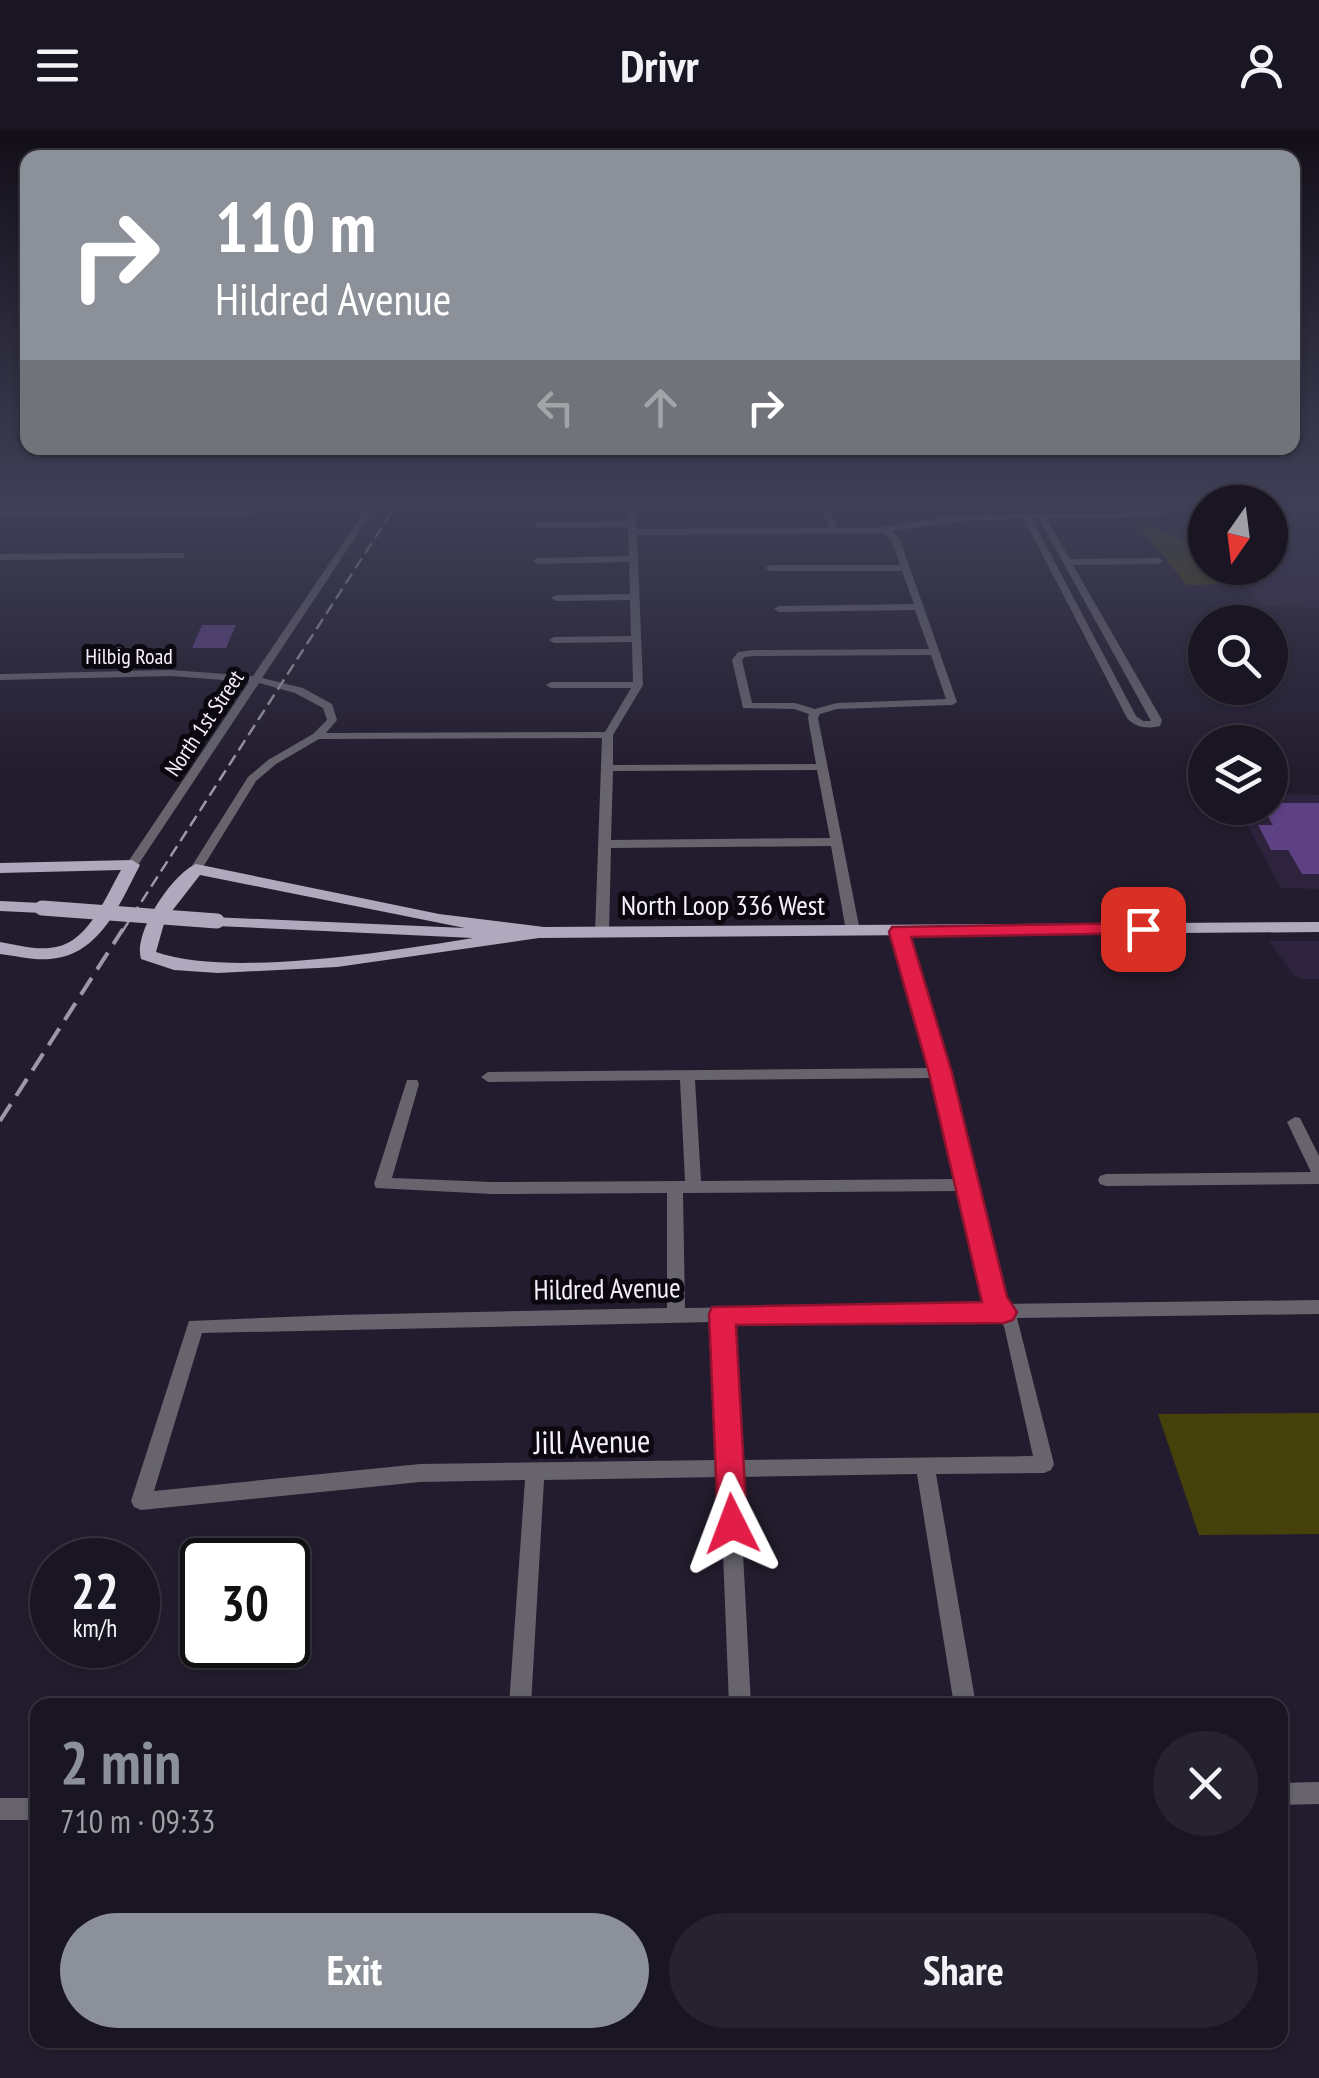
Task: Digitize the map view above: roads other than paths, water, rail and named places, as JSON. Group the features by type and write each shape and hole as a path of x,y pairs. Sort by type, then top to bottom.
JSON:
{"main road":[{"path":"0,868 132,864"},
{"path":"0,948 47,954 76,946 88,934 132,864"},
{"path":"196,868 440,920 542,932 481,944 284,964 185,967 157,962 147,956 146,948 167,904 196,868"},
{"name":"North Loop 336 West","path":"0,906 402,932 1319,927"}],"street":[{"name":"North 1st Street","path":"132,864 315,593"},
{"path":"602,932 608,735 637,693 635,593"},
{"path":"915,593 920,607 952,702 837,706 815,712 795,706 747,706 737,660 742,654 935,652"},
{"path":"1066,593 1132,718 1140,724 1156,724 1085,593"},
{"path":"556,598 635,597"},
{"path":"779,609 920,607"},
{"path":"554,640 636,638"},
{"name":"Hilbig Road","path":"0,677 230,676 258,680 307,694 328,706 332,720 317,736"},
{"path":"551,685 638,685"},
{"path":"815,712 854,931"},
{"path":"196,868 252,779 272,762 317,736 608,735"},
{"path":"608,768 822,767"},
{"path":"607,844 838,842"},
{"path":"899,932 940,1073 994,1301 1004,1312"},
{"path":"488,1077 940,1073"},
{"path":"676,1314 688,1075"},
{"path":"412,1084 382,1184 967,1185"},
{"path":"1106,1180 1319,1175 1295,1122"},
{"name":"Hildred Avenue","path":"141,1500 195,1326 676,1314 1319,1307"},
{"name":"Jill Avenue","path":"141,1500 420,1473 1044,1464 1012,1324 1004,1312"},
{"path":"722,1314 740,1698"},
{"path":"925,1466 964,1698"},
{"path":"520,1698 536,1472"},
{"path":"1288,1794 1319,1793"},
{"path":"0,1810 30,1809"}],"railway":[{"path":"122,932 340,593"},
{"path":"0,1121 123,929"}]}
